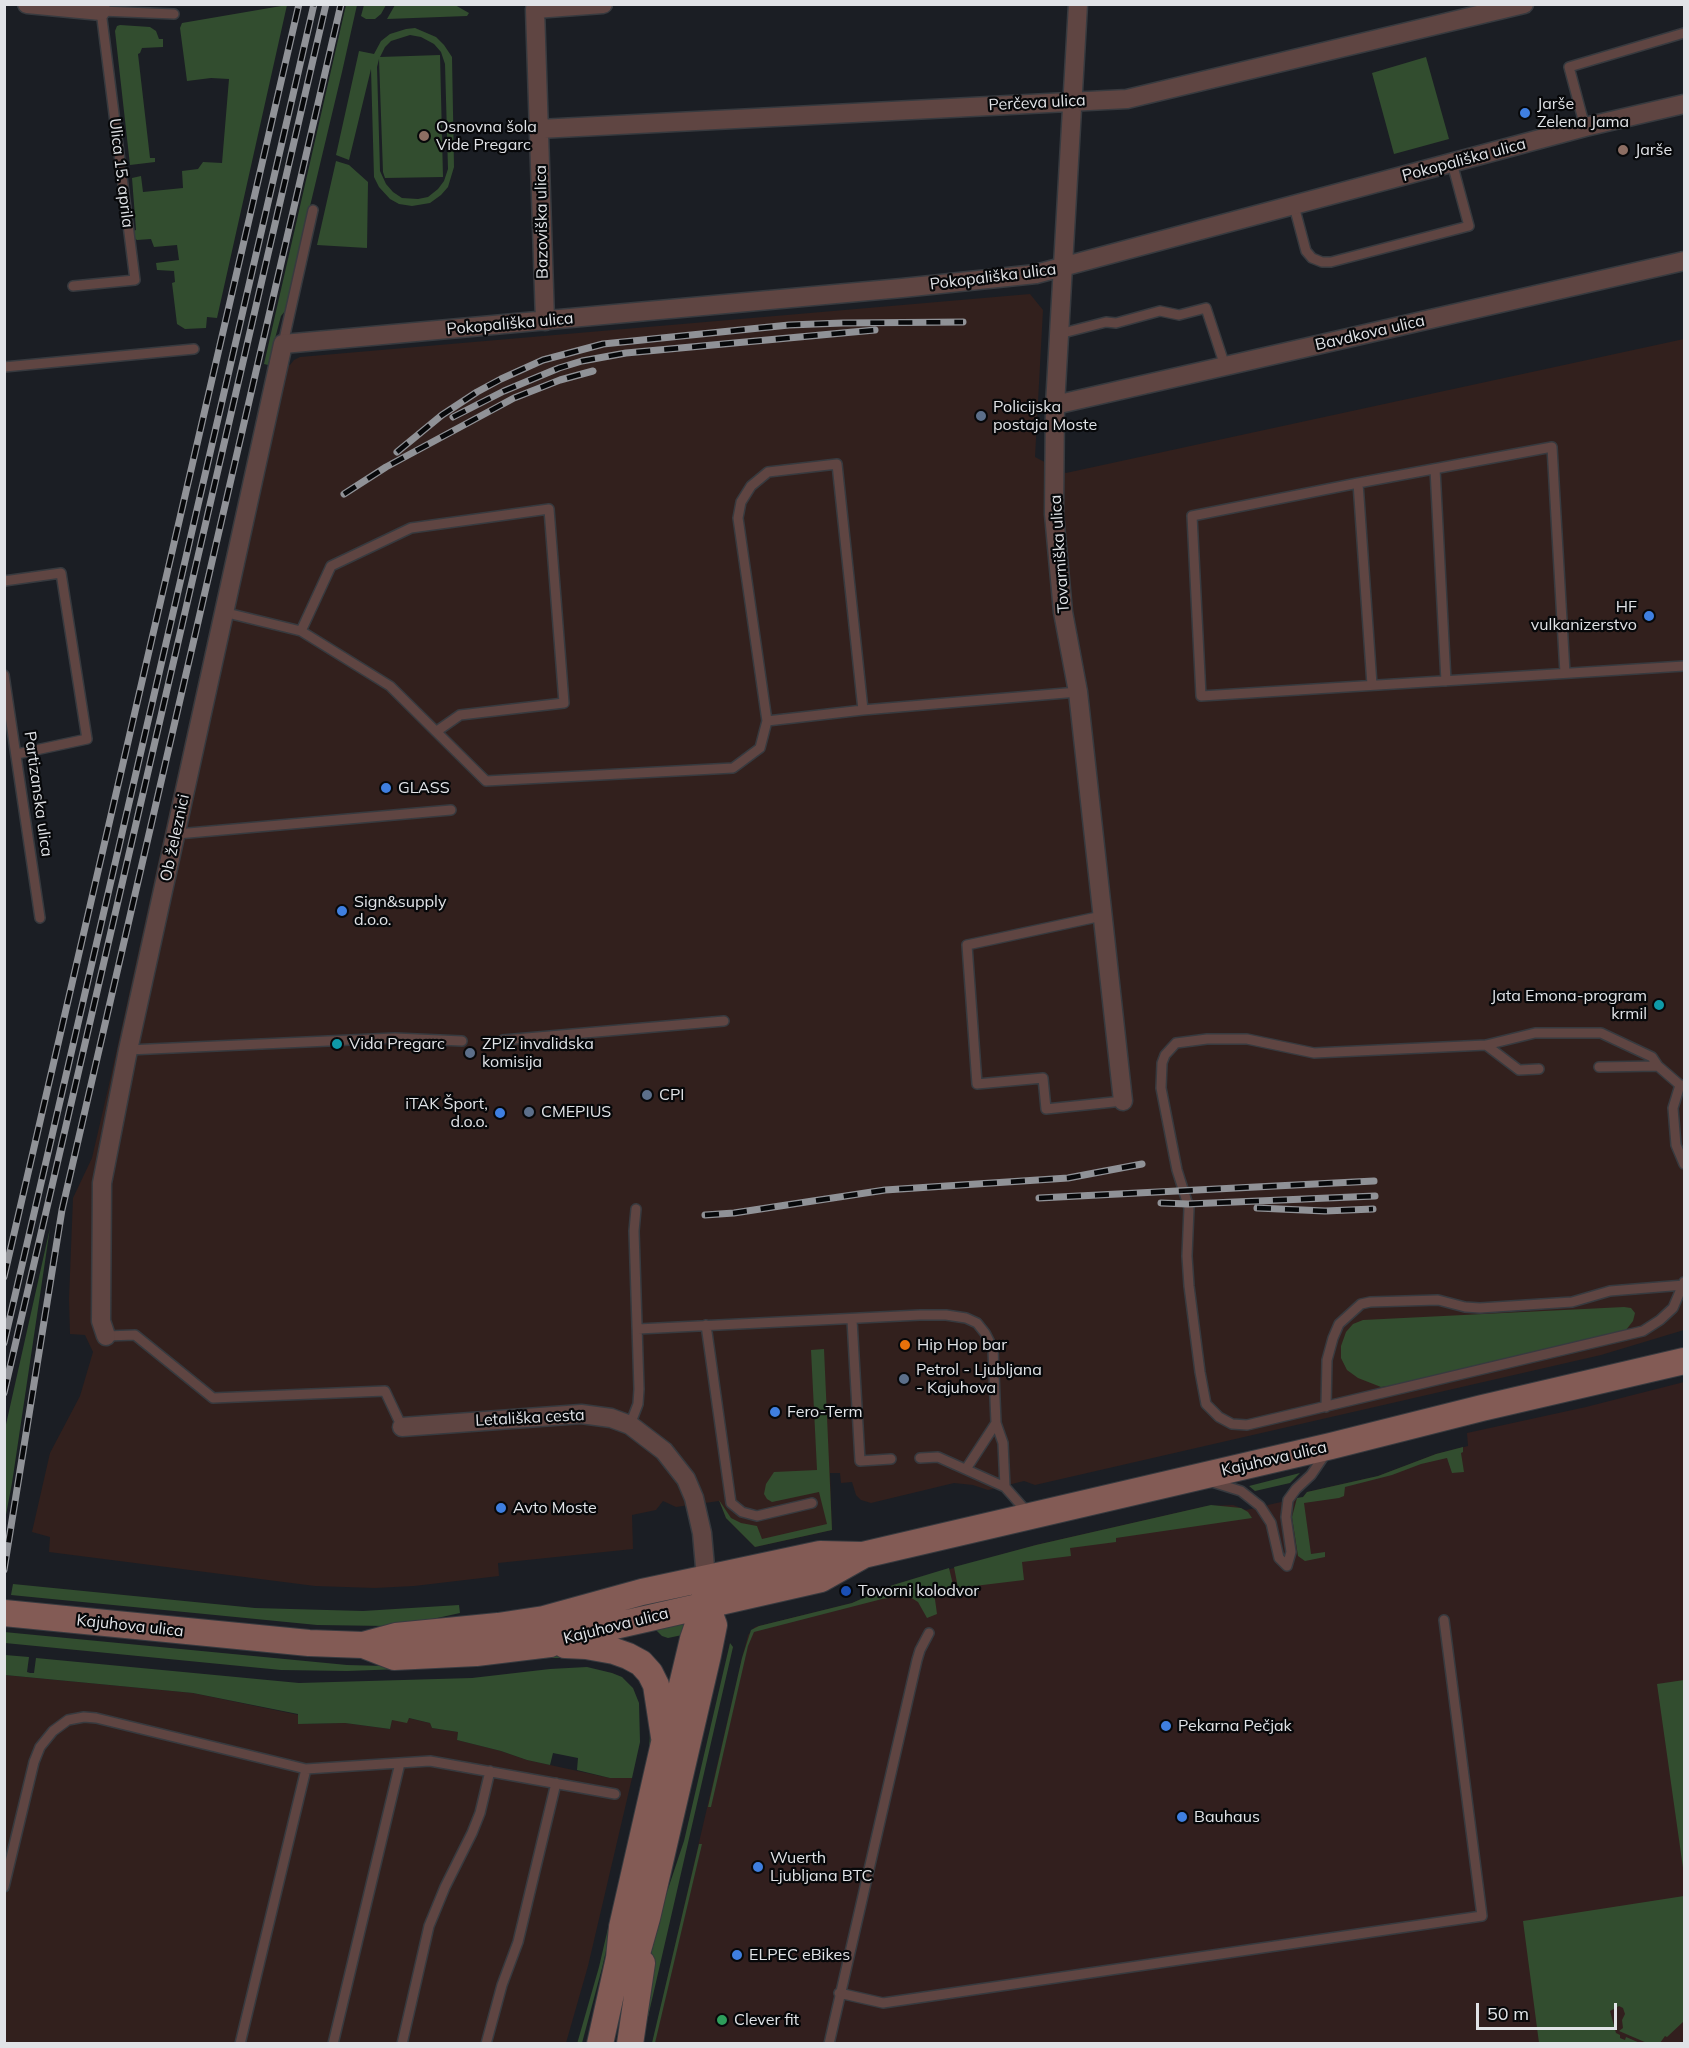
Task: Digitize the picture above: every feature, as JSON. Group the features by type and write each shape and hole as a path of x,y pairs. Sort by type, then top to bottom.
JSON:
{"main road":[{"name":"Kajuhova ulica","path":"547,1631 642,1592 820,1554 863,1555 1684,1361"},
{"name":"Kajuhova ulica","path":"4,1613 309,1643 363,1645 396,1636 471,1630 547,1631 566,1637 821,1579 863,1555"},
{"name":"Letališka cesta","path":"600,2043 619,1958 622,1927 664,1743 676,1710 693,1639 705,1604 706,1578"},
{"name":"Letališka cesta","path":"616,2043 712,1635 714,1625 705,1604"},
{"path":"547,1631 586,1646 614,1651 641,1664 657,1685 664,1743"},
{"name":"Letališka cesta","path":"630,2043 647,1918"},
{"name":"Letališka cesta","path":"587,2043 610,1954 622,1927"}],"street":[{"path":"27,4 101,8"},
{"name":"Bazoviška ulica","path":"545,321 536,9 603,4"},
{"name":"Tovarniška ulica","path":"1078,4 1055,405 1054,514 1063,612 1078,692 1123,1101"},
{"name":"Perčeva ulica","path":"539,129 1126,99 1524,4"},
{"name":"Pokopališka ulica","path":"284,344 1036,274 1585,128 1684,104"},
{"name":"Bavdkova ulica","path":"1055,405 1684,261"},
{"name":"Ob železnici","path":"106,1336 101,1321 102,1183 128,1050 177,834 223,612 284,344"},
{"name":"Letališka cesta","path":"402,1427 581,1414 611,1418 630,1425 664,1451 686,1479 698,1516 705,1551 706,1578"}],"lane":[{"path":"101,8 174,14"},
{"name":"Ulica 15. aprila","path":"73,286 135,280 101,8"},
{"path":"1585,128 1569,67 1684,33"},
{"path":"1294,206 1306,251 1312,258 1322,262 1331,262 1469,226 1452,163"},
{"path":"284,344 313,210"},
{"path":"1059,334 1106,322 1116,323 1160,311 1179,315 1206,308 1225,366"},
{"path":"4,367 194,349"},
{"path":"1565,673 1552,447 1192,516 1201,696 1684,666"},
{"path":"223,612 302,631 390,686 486,781 733,768 760,748 767,721 738,518 741,502 751,486 768,472 837,464 862,710"},
{"path":"1435,469 1446,681"},
{"path":"1358,483 1372,685"},
{"path":"302,631 331,566 411,528 549,509 564,703 460,715 437,732"},
{"path":"4,581 61,573 87,740 17,754"},
{"name":"Partizanska ulica","path":"4,675 40,918"},
{"path":"767,721 862,710 1078,692"},
{"path":"177,834 451,810"},
{"path":"1102,916 967,945 976,1084 1043,1078 1046,1109 1123,1101"},
{"path":"503,1040 724,1021"},
{"path":"1684,1164 1676,1145 1673,1108 1682,1085 1658,1066 1652,1057 1601,1033 1535,1033 1486,1045 1314,1053 1246,1039 1207,1039 1176,1043 1165,1055 1162,1063 1161,1088 1177,1170 1189,1208 1186,1256 1206,1404 1219,1417 1232,1424 1247,1425 1642,1331 1660,1320 1673,1308 1684,1284"},
{"path":"128,1050 395,1038 462,1041"},
{"path":"1486,1045 1519,1070 1539,1069"},
{"path":"1599,1067 1658,1066"},
{"path":"630,1425 639,1396 634,1231 636,1209"},
{"path":"1326,1407 1327,1360 1333,1338 1340,1324 1361,1304 1438,1300 1465,1307 1480,1308 1572,1302 1610,1291 1684,1284"},
{"path":"638,1329 706,1324 946,1315 966,1318 976,1323 985,1333 993,1349 996,1423 1003,1443 1005,1487"},
{"path":"852,1320 860,1461 891,1460"},
{"path":"706,1324 731,1503 742,1512 757,1516 812,1503"},
{"path":"106,1336 135,1335 213,1398 385,1391 402,1427"},
{"path":"966,1469 996,1423"},
{"path":"1197,1477 1242,1491 1260,1506 1271,1524 1279,1558 1287,1566 1291,1552 1286,1517 1288,1500 1311,1475 1331,1446"},
{"path":"920,1458 938,1457 1005,1487 1030,1515"},
{"path":"839,1993 883,2002 1482,1916 1444,1620"},
{"path":"829,2043 917,1660 929,1633"},
{"path":"4,1887 34,1762 40,1746 53,1731 68,1720 84,1717 306,1769 430,1761 615,1794"},
{"path":"333,2043 400,1763"},
{"path":"240,2043 306,1769"},
{"path":"402,2043 429,1926 480,1813 490,1771"},
{"path":"486,2043 502,1985 518,1942 556,1783"}],"shaded area":[{"path":"1030,294 1043,310 1035,457 1066,473 1684,339 1684,1330 1601,1355 1035,1485 1024,1481 988,1490 973,1485 954,1483 871,1503 861,1500 856,1495 852,1482 841,1483 840,1473 830,1473 832,1530 755,1547 726,1518 719,1501 676,1507 663,1501 656,1510 632,1515 633,1549 498,1563 499,1576 414,1586 375,1588 315,1586 49,1552 50,1537 32,1532 50,1453 80,1396 93,1352 85,1335 70,1334 73,1198 92,1158 268,365 290,365 300,357"},
{"path":"1684,1382 1684,2043 652,2044 742,1658 748,1635 755,1627 852,1603 893,1585 1036,1545 1207,1506 1233,1505 1246,1510 1303,1497 1307,1492 1378,1476 1436,1454 1468,1446 1467,1433 1586,1407"},
{"path":"5,1675 193,1693 299,1715 299,1724 345,1723 390,1729 392,1720 408,1718 430,1723 432,1728 458,1732 457,1740 527,1760 610,1778 632,1778 588,1966 566,2043 5,2044"}],"green space":[{"path":"364,4 386,5 375,19 366,19 361,16"},
{"path":"287,5 217,318 207,317 206,328 185,329 177,324 172,283 175,282 174,271 157,270 156,263 179,260 177,245 154,247 151,239 137,240 134,238 133,231 136,230 132,178 141,176 143,192 183,188 182,171 198,169 203,162 222,163 229,79 211,78 187,81 180,28 182,23"},
{"path":"346,5 357,5 285,311 281,316 268,365 264,364"},
{"path":"395,5 455,5 469,13 467,16 387,19"},
{"path":"120,25 150,27 156,31 159,39 163,39 163,47 142,48 138,54 150,158 155,158 155,162 130,165 115,31"},
{"path":"415,28 436,37 452,57 454,167 448,187 441,195 430,203 412,206 399,204 390,199 379,187 374,177 371,69 349,160 336,155 359,51 374,54 381,41 390,34","holes":["410,35 421,37 434,44 441,52 445,64 448,169 444,181 428,197 402,198 386,184 380,171 377,67 379,59 385,178 443,177 440,55 380,57 391,41"]},
{"path":"1426,57 1449,139 1394,154 1372,73"},
{"path":"336,161 349,165 368,182 367,248 317,245"},
{"path":"50,1228 12,1483 5,1520 5,1429"},
{"path":"1631,1308 1635,1313 1633,1321 1626,1330 1395,1385 1381,1387 1358,1378 1347,1370 1341,1358 1341,1346 1346,1332 1353,1324 1363,1320"},
{"path":"824,1349 832,1530 755,1547 726,1518 719,1500 731,1518 741,1523 757,1526 762,1539 827,1524 819,1492 772,1502 764,1494 766,1484 774,1472 817,1470 811,1350"},
{"path":"1463,1447 1461,1453 1464,1472 1452,1473 1447,1458 1345,1487 1344,1496 1339,1498 1304,1503 1311,1554 1325,1552 1325,1557 1305,1561 1298,1556 1292,1517 1297,1498 1303,1497 1307,1492 1378,1476 1436,1454"},
{"path":"1300,1473 1290,1483 1255,1491 1249,1486"},
{"path":"1211,1505 1241,1508 1252,1518 1116,1538 1116,1542 1070,1548 1071,1556 1022,1562 1024,1580 958,1588 954,1567 1036,1545"},
{"path":"949,1568 954,1589 934,1592 937,1614 927,1618 918,1602 910,1597 902,1596 882,1599 754,1632 748,1646 711,1807 708,1807 742,1658 751,1630 852,1603 893,1585"},
{"path":"13,1584 255,1608 363,1611 459,1605 460,1613 387,1626 317,1625 11,1595"},
{"path":"684,1622 687,1634 668,1638 655,1629"},
{"path":"4,1632 347,1665 385,1666 566,1654 595,1658 549,1658 457,1667 347,1671 281,1670 5,1643"},
{"path":"730,1643 733,1647 642,2043 649,1963 661,1910 684,1841"},
{"path":"5,1655 29,1657 27,1672 30,1673 34,1673 36,1658 299,1683 472,1678 587,1667 622,1677 633,1688 639,1703 640,1742 632,1778 610,1778 577,1770 578,1758 553,1753 550,1765 527,1760 457,1740 458,1732 432,1728 430,1723 409,1718 407,1723 392,1720 390,1729 345,1723 298,1724 298,1714 193,1693 5,1675"},
{"path":"1684,1680 1684,1875 1657,1684"},
{"path":"651,1715 655,1731 629,1853 582,2043 577,2044 599,1967 649,1751"},
{"path":"699,1844 702,1844 655,2043 652,2043"},
{"path":"1684,1896 1684,2021 1660,2043 1647,2043 1619,2031 1623,2028 1622,2020 1625,2014 1623,2008 1619,2006 1610,2011 1616,2033 1620,2035 1620,2038 1625,2040 1626,2037 1640,2043 1539,2043 1523,1921"}],"railway":[{"path":"4,1277 299,4"},
{"path":"4,1343 314,4"},
{"path":"4,1393 326,4"},
{"path":"4,1570 62,1210 341,4"},
{"path":"397,452 442,415 501,379 543,360 603,344 789,325 963,322"},
{"path":"453,417 504,391 582,361 626,353 875,330"},
{"path":"344,494 386,467 514,398 560,380 593,371"},
{"path":"705,1215 734,1213 885,1190 1068,1178 1142,1164"},
{"path":"1039,1198 1374,1181"},
{"path":"1161,1203 1188,1204 1375,1196"},
{"path":"1257,1208 1325,1211 1373,1209"}],"place":[{"name":"Jarše Zelena Jama","path":"1525,113"},
{"name":"Osnovna šola Vide Pregarc","path":"424,136"},
{"name":"Jarše","path":"1623,150"},
{"name":"Policijska postaja Moste","path":"981,416"},
{"name":"HF vulkanizerstvo","path":"1649,616"},
{"name":"GLASS","path":"386,788"},
{"name":"Sign&supply d.o.o.","path":"342,911"},
{"name":"Jata Emona-program krmil","path":"1659,1005"},
{"name":"Vida Pregarc","path":"337,1044"},
{"name":"ZPIZ invalidska komisija","path":"470,1053"},
{"name":"CPI","path":"647,1095"},
{"name":"CMEPIUS","path":"529,1112"},
{"name":"iTAK Šport, d.o.o.","path":"500,1113"},
{"name":"Hip Hop bar","path":"905,1345"},
{"name":"Petrol - Ljubljana - Kajuhova","path":"904,1379"},
{"name":"Fero-Term","path":"775,1412"},
{"name":"Avto Moste","path":"501,1508"},
{"name":"Tovorni kolodvor","path":"846,1591"},
{"name":"Pekarna Pečjak","path":"1166,1726"},
{"name":"Bauhaus","path":"1182,1817"},
{"name":"Wuerth Ljubljana BTC","path":"758,1867"},
{"name":"ELPEC eBikes","path":"737,1955"},
{"name":"Clever fit","path":"722,2020"}]}
